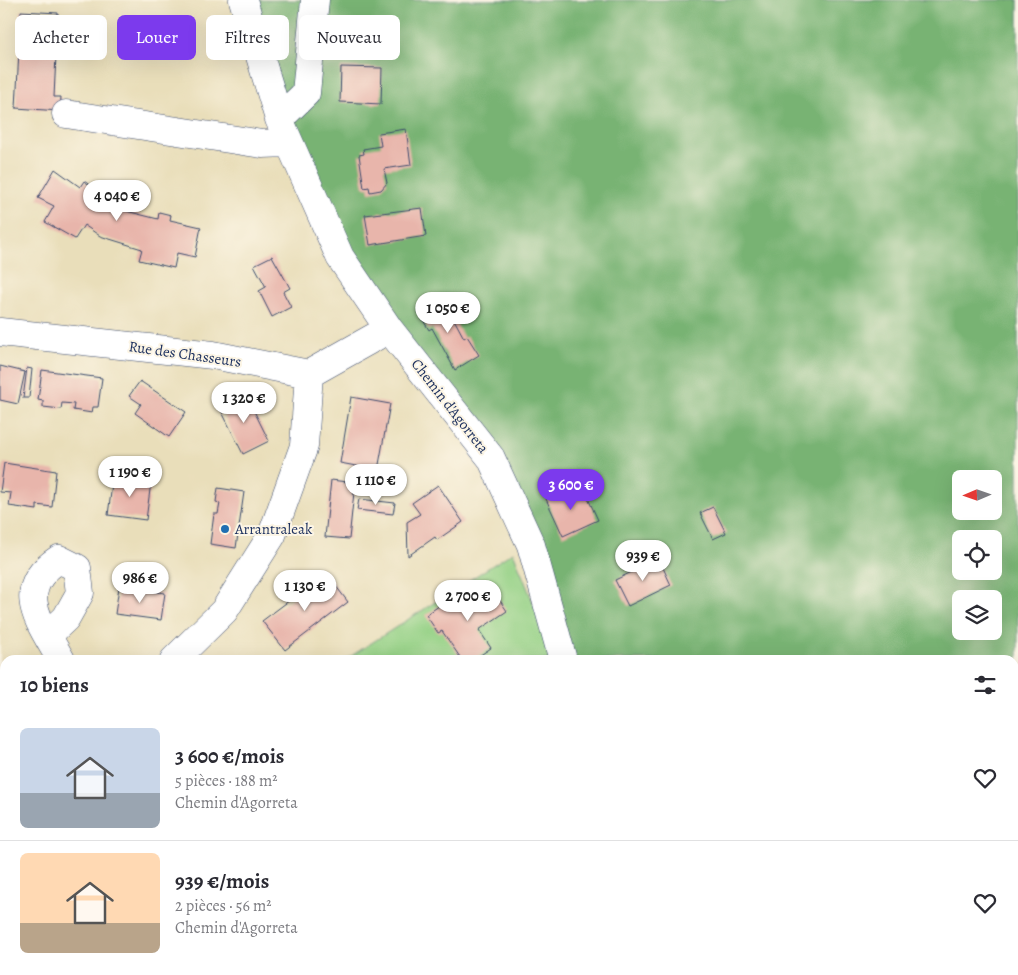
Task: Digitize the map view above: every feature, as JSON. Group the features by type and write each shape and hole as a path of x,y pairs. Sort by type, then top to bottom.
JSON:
{"street":[{"name":"Chemin d'Agorreta","path":"243,0 284,131 340,256 389,329 491,458 531,545 562,655"},
{"path":"66,114 262,144 284,131 306,93 315,0"},
{"path":"179,655 224,611 272,535 304,446 309,374 389,329"},
{"name":"Rue des Chasseurs","path":"0,332 212,355 309,374"},
{"path":"48,635 58,655"}],"green space":[{"path":"236,0 1018,0 1018,655 561,655 491,458 340,257 260,60 289,60 289,15 242,15"},
{"path":"513,552 543,627 551,655 353,655"}],"building":[{"path":"21,11 58,13 58,15 21,15"},
{"path":"18,60 56,60 54,97 61,97 60,111 16,108"},
{"path":"341,67 382,68 381,104 340,102"},
{"path":"406,129 411,165 384,169 387,183 381,190 370,192 369,187 364,188 359,155 364,154 363,149 381,146 379,133"},
{"path":"55,169 80,187 84,181 94,188 91,192 114,208 158,219 159,212 171,215 170,220 201,227 195,257 177,253 174,268 139,260 142,249 100,236 84,225 75,239 45,222 54,206 38,198"},
{"path":"422,208 426,236 370,245 365,215"},
{"path":"272,256 290,288 283,292 291,307 272,317 259,291 266,287 254,265"},
{"path":"442,297 464,338 467,336 479,355 455,370 432,328 429,330 418,312"},
{"path":"0,366 25,372 18,404 0,400"},
{"path":"27,368 32,369 29,398 23,398"},
{"path":"42,370 102,378 98,407 93,407 92,413 73,410 74,404 62,403 61,409 43,407 43,401 38,400"},
{"path":"140,381 186,412 169,437 135,413 141,404 129,396"},
{"path":"246,395 269,441 243,454 220,408"},
{"path":"351,397 390,404 378,470 340,463"},
{"path":"4,463 56,471 52,507 37,505 37,510 9,506 11,493 0,492"},
{"path":"113,477 151,482 146,520 108,515"},
{"path":"331,480 355,483 349,539 325,537"},
{"path":"438,485 463,522 437,540 435,537 408,556 407,522 420,514 412,503"},
{"path":"572,486 578,498 586,494 598,520 563,536 546,499"},
{"name":"Arrantraleak","path":"218,488 244,492 236,548 210,544 214,514 218,514 220,503 216,502"},
{"path":"359,499 395,503 393,514 357,510"},
{"path":"713,507 726,533 713,539 700,513"},
{"path":"659,559 671,585 628,606 615,580"},
{"path":"326,573 348,602 285,650 262,621"},
{"path":"489,584 507,611 479,630 491,648 480,655 459,655 442,631 438,633 426,615 453,596 459,605"},
{"path":"119,587 165,593 161,620 115,614"}],"place":[{"name":"Arrantraleak","path":"225,529"}]}
